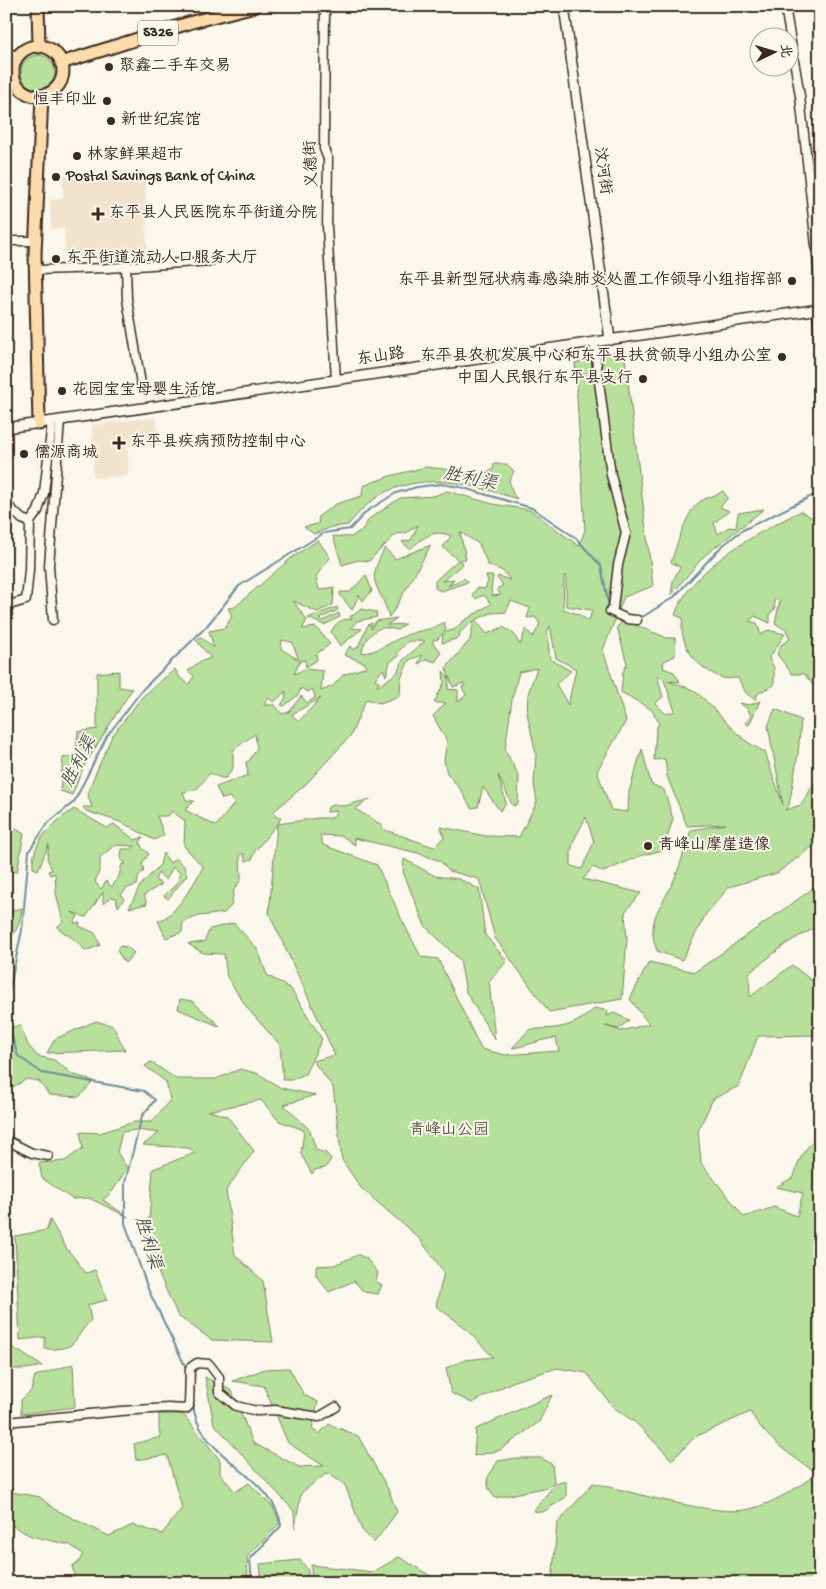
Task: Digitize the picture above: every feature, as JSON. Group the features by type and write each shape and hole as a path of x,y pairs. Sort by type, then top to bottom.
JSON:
{"main road":[{"path":"38,6 39,47"},
{"name":"S326","path":"61,63 192,22 255,6"},
{"path":"39,47 52,51 61,63 62,77 58,86 42,96 28,94 10,80 17,57 29,48 39,47"},
{"path":"39,424 36,241 42,96"}],"street":[{"name":"义德街","path":"325,6 324,149 328,158 327,227 336,380"},
{"name":"汶河街","path":"564,6 610,340"},
{"path":"785,6 800,96 820,284"},
{"path":"6,51 17,57"},
{"path":"6,241 36,241"},
{"path":"36,270 211,260"},
{"path":"126,266 127,299 140,384"},
{"name":"东山路","path":"6,428 818,309"},
{"path":"818,309 820,350"},
{"path":"594,342 611,475 626,533 610,611 636,620"},
{"path":"6,606 26,600 30,522 38,511 44,492 56,422"},
{"path":"53,620 49,566 56,422"},
{"path":"6,504 22,519 30,522"},
{"path":"6,1140 32,1153 48,1156"},
{"path":"6,1422 121,1411 168,1408 186,1409 189,1406 189,1374 197,1362 209,1364 219,1377 219,1392 236,1406 314,1417 324,1416 336,1407"}],"shaded area":[{"name":"东平县人民医院东平街道分院","path":"145,171 147,250 65,256 64,228 51,229 50,200 63,199 63,174"},
{"path":"155,417 161,445 128,447 128,476 93,478 92,425"}],"green space":[{"path":"38,55 45,56 50,60 54,65 54,79 50,84 45,88 38,89 31,88 26,84 22,79 21,72 22,65 26,60 31,56"},
{"name":"青峰山公园","path":"624,350 653,586 624,597 603,650 626,721 597,771 611,810 628,812 629,792 642,749 651,784 664,790 673,819 663,850 640,856 603,872 593,867 583,879 641,893 625,912 627,939 622,999 549,1012 495,938 479,879 449,871 440,861 418,853 354,838 355,845 342,836 320,835 323,845 377,865 421,957 438,959 481,1049 505,1055 559,1051 556,1038 512,1048 530,1029 549,1029 565,1026 580,1020 595,1008 608,1011 607,1016 614,1013 629,1020 619,1029 605,1026 621,1031 649,1024 630,999 649,962 695,972 811,890 820,877 820,925 787,943 749,973 750,997 792,965 820,987 820,1035 758,1036 739,1086 713,1099 698,1131 701,1163 744,1217 774,1207 797,1216 803,1193 776,1187 794,1177 800,1160 809,1145 820,1137 820,1583 552,1583 557,1524 593,1483 696,1507 736,1511 750,1509 777,1499 817,1473 788,1453 772,1439 750,1412 695,1437 672,1460 636,1423 613,1407 587,1373 557,1368 514,1381 472,1403 451,1393 446,1368 465,1360 493,1357 463,1326 436,1306 444,1272 419,1238 361,1188 342,1160 333,1087 313,1061 335,1055 269,913 277,824 255,851 252,859 246,861 243,853 240,855 241,880 234,890 231,906 224,913 199,916 183,922 182,932 166,938 158,921 178,906 203,867 184,846 185,821 172,811 168,816 157,816 164,835 154,840 123,823 86,811 83,807 92,807 87,793 112,736 142,697 175,669 180,678 189,684 194,676 188,671 199,662 211,658 196,640 201,637 214,648 209,631 225,628 232,616 228,608 235,607 290,559 318,540 330,558 316,576 319,590 334,587 333,605 317,612 293,601 307,620 302,629 316,627 330,644 316,654 317,660 306,667 305,660 300,661 294,674 305,669 323,671 321,691 333,686 343,675 366,667 365,663 344,655 350,646 353,650 358,647 368,625 372,623 371,629 376,621 397,618 387,625 405,624 397,630 383,628 374,632 365,641 362,653 374,651 401,637 435,627 444,622 446,629 444,632 454,630 462,622 491,604 484,595 475,599 472,595 477,588 485,589 488,581 486,576 493,576 491,590 493,596 501,595 497,589 503,585 497,578 498,576 510,580 503,571 488,565 479,544 460,532 466,559 459,560 463,564 442,581 454,579 448,586 464,578 468,582 441,591 435,588 435,581 458,560 443,547 451,536 445,534 429,535 410,549 402,542 411,540 418,525 406,533 396,534 369,561 358,560 342,565 333,536 351,537 363,529 369,519 400,498 434,496 447,491 493,504 530,510 579,546 585,530 575,363","holes":["566,575 566,606 592,610 589,621 578,614 563,609 564,576","511,601 530,608 527,618 535,617 540,624 533,637 526,629 520,645 513,633 503,627 487,634 475,620 491,613 506,612","474,621 470,640 446,668 453,687 464,683 465,685 462,687 466,695 458,702 458,690 448,689 449,678 443,671 444,683 434,703 446,703 433,716 447,741 444,760 447,773 461,790 471,808 478,807 483,787 500,811 506,803 498,775 513,806 518,804 519,776 505,750 512,699 519,672 537,668 528,694 527,713 536,754 534,784 537,802 519,837 486,836 441,827 444,837 434,847 382,829 382,825 355,809 370,799 344,806 335,804 328,807 327,812 337,811 332,818 318,818 278,824 281,817 276,817 273,812 306,784 351,735 366,699 380,703 400,696 401,678 409,660 422,655 418,664 427,659 435,662 440,655 440,650 433,644 433,640 438,639 443,633 442,643 459,638 460,632","550,626 556,658 576,669 568,705 556,684 571,671 550,659 547,632","282,640 292,642 299,660 281,649","408,641 425,641 403,660 397,673 377,687 379,682 375,679 383,669 386,676 390,662 399,656 397,653","301,688 308,692 313,689 315,698 307,703 301,696 289,712 282,714 275,705 264,705 268,698 274,702 286,691 285,699 281,705 284,706 298,695","321,698 298,722 292,714","255,734 257,748 249,761 246,762 248,775 216,787 222,799 230,797 234,804 216,826 185,810 194,801 186,800 183,792 197,789 210,773 226,778 233,768 233,750","586,817 594,842 582,869 571,866 571,851 574,840"]},
{"path":"494,464 507,464 514,471 509,481 513,494 517,499 456,483 424,482 409,484 380,495 348,525 332,527 314,534 304,527 318,524 319,516 336,504 362,496 363,486 390,476 426,467 484,474 493,470"},
{"path":"723,491 728,498 720,507 729,511 714,523 718,534 729,527 736,528 738,513 764,509 704,556 671,595 673,581 680,567 671,562 686,520 701,501"},
{"path":"801,511 816,520 820,518 820,693 804,674 792,674 777,654 781,645 790,639 786,630 775,623 780,601 774,599 775,609 770,613 770,623 755,616 749,621 757,623 761,635 768,630 785,634 769,658 774,668 774,685 758,693 755,700 746,693 738,678 723,678 714,674 705,669 691,655 683,637 683,618 675,615 684,597 711,566 747,541"},
{"path":"431,545 389,617 374,577 375,570 385,548 395,559"},
{"path":"366,575 372,591 363,601 359,595 352,610 340,595 340,592 350,592"},
{"path":"337,607 338,610 319,619 323,621 339,613 340,617 324,625 308,618"},
{"path":"361,609 376,612 377,617 357,621 351,628 362,629 340,646 331,632 337,623 352,619 350,616"},
{"path":"624,620 667,638 675,638 675,656 664,661 663,668 674,672 680,682 667,681 687,687 697,693 745,740 765,752 783,805 768,726 775,709 801,720 798,754 789,805 785,810 801,805 816,781 820,754 820,841 777,873 729,887 706,914 682,960 657,951 653,931 656,914 676,876 691,830 726,824 687,826 667,776 665,759 654,760 656,730 659,723 652,710 621,692 623,672 627,664 617,627","holes":["657,675 664,680 675,711 666,714 655,703 663,697"]},
{"path":"119,671 119,687 132,689 84,766 72,795 60,791 63,758 76,755 78,732 97,729 97,673"},
{"path":"760,701 749,725 745,723 751,716 748,709 739,703 750,705"},
{"path":"74,809 107,828 114,824 135,840 143,837 140,842 142,848 149,854 142,863 144,871 139,875 137,885 127,888 121,895 124,899 118,907 116,898 111,897 103,904 103,892 86,917 72,912 78,916 74,923 80,923 79,926 95,933 100,945 85,951 76,941 57,927 63,922 56,893 55,873 50,875 48,871 52,870 47,858 49,844 38,870 33,868 33,858 40,841 45,833","holes":["115,845 135,846 130,849 122,849 121,859 126,864 122,864 119,876 112,887 106,881 101,889 95,882 100,868 100,857"]},
{"path":"12,826 24,834 17,872 6,871 6,839"},
{"path":"163,853 170,863 176,858 184,866 187,875 168,899 164,896 177,883 180,873 173,867 166,880 158,873 155,880 162,884 144,895 147,904 129,908 140,886 160,865"},
{"path":"404,859 435,876 459,879 479,889 485,935 507,961 489,981 495,1040 466,992 460,960 425,926 403,872"},
{"path":"22,908 16,931 6,940 10,911"},
{"path":"234,923 258,950 267,975 291,989 322,1039 305,1074 291,1080 283,1080 280,1045 248,1009 227,977 224,954 203,953 188,944 204,942 210,929"},
{"path":"119,946 127,947 134,953 125,963 117,951"},
{"path":"180,999 192,1001 221,1027 178,1009"},
{"path":"96,1021 113,1026 125,1050 47,1053 55,1039"},
{"path":"20,1025 28,1045 37,1056 54,1060 72,1074 94,1081 79,1097 49,1095 39,1081 27,1079 11,1088 6,1085 6,1029"},
{"path":"151,1062 176,1079 216,1079 240,1069 259,1074 281,1088 315,1095 284,1105 310,1130 316,1150 326,1153 331,1159 325,1168 315,1170 312,1174 301,1154 304,1130 279,1121 261,1100 208,1111 227,1116 254,1151 226,1190 235,1255 263,1281 273,1342 212,1340 178,1316 152,1259 148,1234 153,1169 195,1153 189,1148 143,1145 159,1133 137,1130 122,1132 117,1152 127,1168 112,1192 103,1200 128,1217 89,1198 72,1199 42,1178 39,1163 65,1161 83,1148 80,1132 100,1133 134,1122 152,1122 170,1100 166,1082 145,1066"},
{"path":"50,1220 67,1249 86,1273 95,1270 107,1300 88,1305 91,1320 73,1343 64,1348 56,1349 45,1349 45,1337 20,1340 15,1236 47,1230"},
{"path":"6,1245 10,1246 11,1295 6,1294"},
{"path":"358,1255 366,1258 378,1273 376,1282 382,1285 378,1294 364,1292 354,1281 329,1292 316,1275 316,1266 334,1265"},
{"path":"6,1343 42,1366 26,1369 6,1369"},
{"path":"73,1364 75,1407 21,1414 21,1400 31,1391 35,1376"},
{"path":"289,1368 304,1395 318,1402 312,1429 319,1434 329,1424 358,1436 388,1489 397,1512 374,1543 362,1530 345,1485 327,1473 301,1493 295,1528 294,1511 214,1424 205,1377 232,1391 253,1443 299,1467 324,1466 288,1443 264,1386 233,1381 265,1369"},
{"path":"552,1395 539,1422 500,1450 474,1456 476,1429"},
{"path":"159,1414 183,1414 220,1460 220,1473 235,1492 249,1483 273,1507 280,1523 247,1557 248,1582 76,1583 72,1566 78,1563 83,1554 70,1545 31,1536 11,1525 10,1572 6,1572 6,1491 40,1497 54,1509 109,1536 133,1525 162,1534 182,1508 167,1455 136,1460 134,1444 161,1437"},
{"path":"516,1458 541,1458 552,1464 554,1482 548,1487 495,1498 489,1489 487,1479 498,1461"},
{"path":"566,1481 566,1497 543,1512 533,1511 555,1484"},
{"path":"399,1557 442,1583 312,1583 311,1565 373,1572"},
{"path":"300,1560 308,1570 308,1583 262,1583 260,1564"}],"waterway":[{"name":"胜利渠","path":"187,1370 148,1289 125,1223 125,1182 142,1116 155,1100 144,1091 42,1073 18,1056 11,1033 8,996 22,930 29,851 48,823 74,802 107,736 143,689 206,627 239,586 324,533 350,529 367,511 396,493 417,487 441,484 460,487 532,508 576,538 601,566 609,607"},
{"name":"胜利渠","path":"637,617 644,616 674,597 721,547 741,531 820,492"},
{"name":"胜利渠","path":"193,1401 197,1421 206,1437 265,1493 276,1508 281,1526 250,1559 252,1583"}],"place":[{"name":"聚鑫二手车交易","path":"109,67"},
{"name":"恒丰印业","path":"107,101"},
{"name":"新世纪宾馆","path":"111,121"},
{"name":"林家鲜果超市","path":"77,156"},
{"name":"Postal Savings Bank of China","path":"56,177"},
{"name":"东平县人民医院东平街道分院","path":"98,214"},
{"name":"东平街道流动人口服务大厅","path":"56,259"},
{"name":"东平县新型冠状病毒感染肺炎处置工作领导小组指挥部","path":"792,281"},
{"name":"东平县农机发展中心和东平县扶贫领导小组办公室","path":"782,357"},
{"name":"中国人民银行东平县支行","path":"643,379"},
{"name":"花园宝宝母婴生活馆","path":"62,391"},
{"name":"东平县疾病预防控制中心","path":"119,443"},
{"name":"儒源商城","path":"24,454"},
{"name":"青峰山摩崖造像","path":"648,846"}]}
